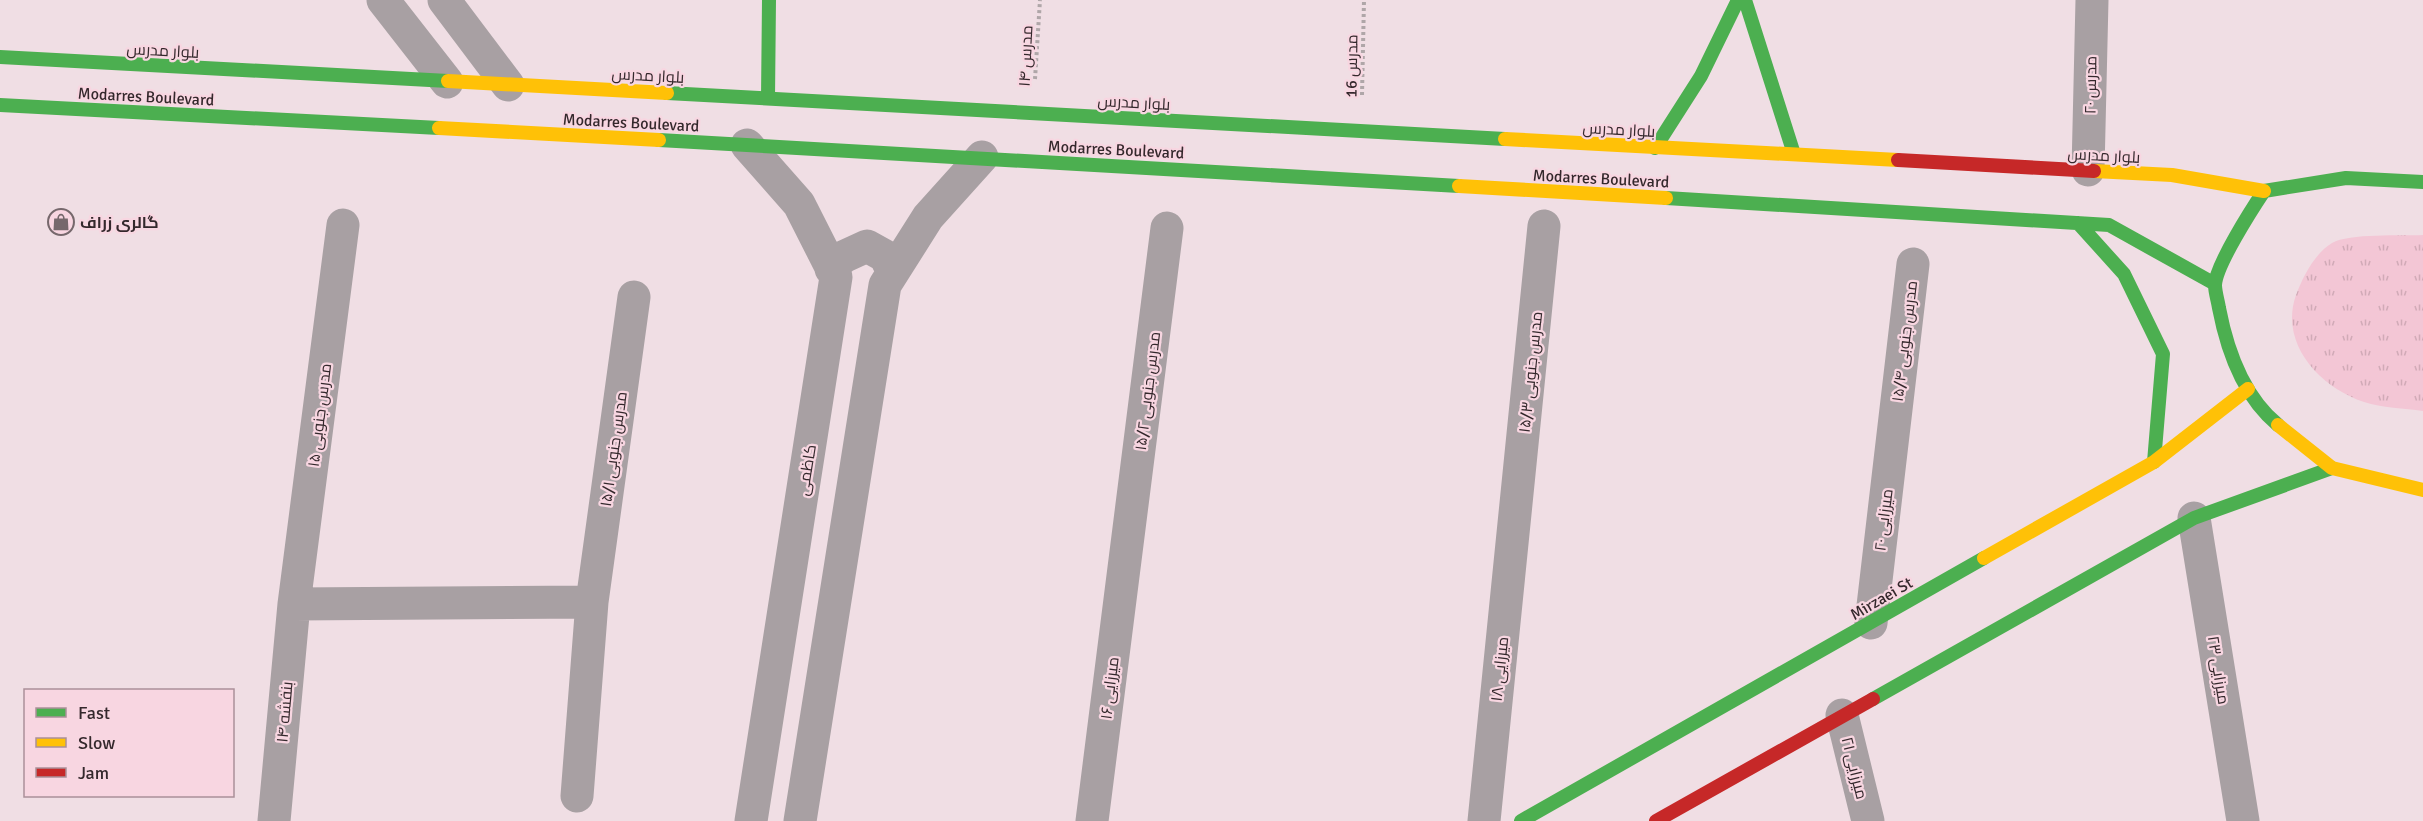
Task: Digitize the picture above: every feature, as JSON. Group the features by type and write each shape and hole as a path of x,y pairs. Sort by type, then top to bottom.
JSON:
{"main road":[{"path":"768,98 770,0"},
{"path":"1655,148 1688,101 1718,48 1738,0"},
{"path":"1746,0 1794,154"},
{"name":"بلوار مدرس","path":"0,57 2088,170 2172,175 2264,191 2346,178 2423,182"},
{"name":"Modarres Boulevard","path":"0,105 982,157 2109,225 2215,284"},
{"path":"2264,191 2241,225 2215,284 2225,340 2248,389 2264,413 2331,468 2423,490"},
{"path":"2078,223 2124,274 2163,354 2154,462"},
{"name":"Mirzaei St","path":"1521,821 2154,462 2248,389"},
{"path":"1656,821 2194,518 2331,468"}],"street":[{"path":"383,0 447,82"},
{"path":"444,0 508,86"},
{"name":"مدرس ۲۰","path":"2088,170 2092,0"},
{"name":"کاظمی","path":"747,145 799,204 836,277 751,821"},
{"path":"800,821 885,285 927,217 982,157"},
{"name":"مدرس جنوبی ۱۵","path":"294,604 343,225"},
{"name":"مدرس جنوبی ۱۵/۳","path":"1515,517 1544,226"},
{"name":"مدرس جنوبی ۱۵/۲","path":"1126,555 1167,228"},
{"path":"831,269 843,257 867,246 885,256 893,272"},
{"name":"مدرس جنوبی ۱۵/۴","path":"1895,418 1913,264"},
{"name":"مدرس جنوبی ۱۵/۱","path":"577,796 592,602 634,297"},
{"name":"میرزایی ۲۰","path":"1871,623 1895,418"},
{"name":"میرزایی ۱۸","path":"1484,821 1515,517"},
{"name":"میرزایی ۲۳","path":"2194,518 2243,821"},
{"name":"میرزایی ۱۶","path":"1092,821 1126,555"},
{"path":"294,604 592,602"},
{"name":"بنفشه ۱۴","path":"274,821 294,604"},
{"name":"میرزایی ۲۱","path":"1842,716 1868,821"}],"path":[{"name":"مدرس ۱۴","path":"1033,113 1040,0"},
{"name":"مدرس 16","path":"1362,131 1364,0"}],"green space":[{"path":"2423,235 2423,411 2371,404 2347,395 2318,374 2298,346 2293,330 2292,313 2296,295 2315,260 2332,243 2363,236"}],"traffic: fast":[{"path":"768,98 769,0"},
{"path":"1655,148 1701,76 1738,0"},
{"path":"1745,0 1794,154"},
{"path":"0,57 448,81"},
{"path":"667,93 1505,139"},
{"path":"0,105 439,128"},
{"path":"659,140 1459,186"},
{"path":"2278,425 2266,414 2246,387 2232,356 2215,291 2221,264 2243,223 2264,191 2346,178 2423,182"},
{"path":"1666,198 2109,225 2215,284"},
{"path":"2078,223 2124,274 2163,354 2154,462"},
{"path":"1873,699 2194,518 2332,468"},
{"path":"1521,821 1984,558"}],"traffic: slow":[{"path":"448,81 667,93"},
{"path":"439,128 659,140"},
{"path":"1505,139 1898,160"},
{"path":"2094,171 2172,175 2264,191"},
{"path":"1459,186 1666,198"},
{"path":"1984,558 2154,462 2248,389"},
{"path":"2278,425 2332,468 2423,490"}],"traffic: jam":[{"path":"1898,160 2094,171"},
{"path":"1656,821 1873,699"}],"place":[{"name":"گالری زراف","path":"61,222"}]}
